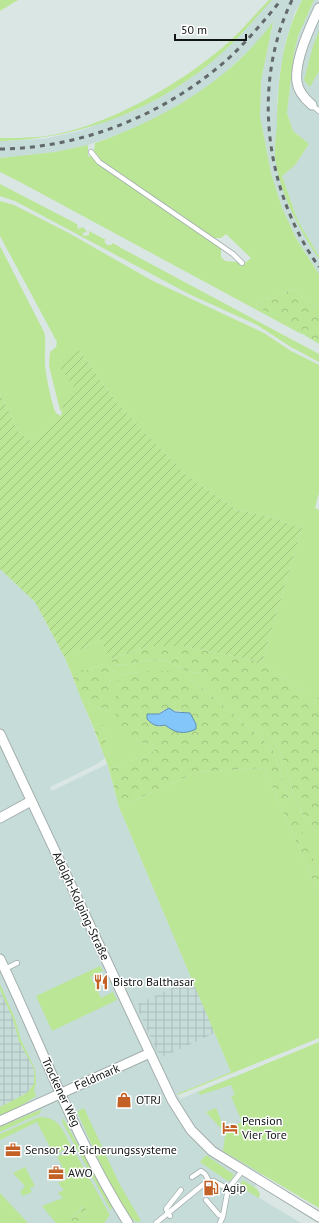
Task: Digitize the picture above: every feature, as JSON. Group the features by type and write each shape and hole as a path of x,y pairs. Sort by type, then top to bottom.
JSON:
{"street":[{"path":"315,108 302,94 297,82 297,75 305,40 319,8"},
{"name":"Adolph-Kolping-Straße","path":"0,734 177,1110 191,1130 212,1151 242,1171 319,1217"},
{"path":"0,818 31,801"},
{"name":"Trockener Weg","path":"0,959 61,1092 107,1187 128,1223"},
{"name":"Feldmark","path":"0,1121 61,1092 150,1053"}],"lane":[{"path":"91,152 99,162 233,254 242,264"},
{"path":"5,969 17,963"},
{"path":"192,1177 200,1171 205,1174 209,1181 224,1186 228,1190"},
{"path":"220,1223 223,1216 228,1190 242,1171"},
{"path":"156,1223 199,1192 209,1181"},
{"path":"169,1215 166,1209 181,1190"},
{"path":"206,1200 219,1214 223,1216"}],"shaded area":[{"path":"272,0 302,0 295,12 285,44 280,73 277,100 279,172 297,221 319,259 319,274 297,240 282,208 271,173 260,116 261,82 273,23 260,40 226,72 199,93 163,115 125,132 88,145 55,152 0,158 0,141 44,139 80,131 134,111 161,97 188,80 221,54"},
{"path":"314,0 319,0 319,256 298,221 282,176 295,165 309,144 293,131 287,113 294,53 298,36"},
{"path":"0,569 35,602 65,658 105,758 97,764 50,787 52,791 107,764 119,807 231,1072 177,1094 180,1099 235,1076 266,1168 251,1193 301,1223 0,1223"},
{"path":"192,979 215,1033 160,1058 136,1005"},
{"path":"0,990 13,1019 19,1041 34,1069 34,1084 27,1093 0,1107"}],"green space":[{"path":"0,0 18,0 0,11"},
{"path":"269,0 272,0 242,34 222,53 173,90 147,104 119,117 90,127 61,134 31,139 0,141 0,138 37,137 62,133 87,126 140,102 166,88 212,56 231,40"},
{"path":"302,0 314,0 298,36 294,53 287,113 293,131 309,144 295,165 282,176 298,221 319,256 319,259 297,223 285,196 277,170 275,156 282,60 295,14"},
{"path":"273,22 261,81 260,116 271,173 282,208 297,240 319,274 319,303 313,305 296,291 290,290 274,298 264,299 256,305 297,329 303,335 0,172 0,158 55,152 88,145 88,156 93,157 98,163 221,249 221,257 225,261 237,262 241,266 251,258 226,234 221,238 214,238 101,160 94,151 95,143 146,122 193,96 236,63"},
{"path":"319,30 319,71 310,87 304,80"},
{"path":"0,184 77,224 78,229 83,227 87,232 82,233 84,236 89,235 89,231 106,240 104,241 107,245 111,245 113,243 319,354 319,362 291,347 257,325 189,294 15,201 0,196"},
{"path":"0,201 14,205 67,232 151,280 264,333 291,351 319,365 319,492 315,508 319,510 319,696 311,705 307,705 308,695 262,662 302,528 267,516 237,510 185,474 117,403 79,350 78,392 63,404 62,411 60,410 49,366 50,352 56,347 57,342 0,236"},
{"path":"0,246 44,332 45,368 49,389 54,409 56,413 61,416 32,442 18,431 0,393"},
{"path":"290,290 296,291 313,305 319,303 319,344 256,305 264,299 274,298"},
{"path":"79,350 117,403 185,474 237,510 267,516 302,528 262,662 184,646 149,646 110,659 100,639 65,658 35,602 0,569 0,393 18,431 32,442 61,416 63,404 77,392 57,363"},
{"path":"100,639 114,664 125,665 158,660 169,662 184,670 202,672 209,680 212,688 274,740 285,765 301,811 308,823 319,835 319,873 294,816 274,752 270,746 209,693 187,678 147,671 119,675 135,737 139,742 155,745 154,751 115,768 108,766 105,758 109,756 103,726 92,724 82,701 88,702 107,711 108,688 113,673 111,668 105,663 89,670 70,670 65,658"},
{"path":"149,646 184,646 262,662 308,695 308,705 311,705 319,696 319,835 308,823 301,811 285,765 274,740 211,688 209,680 202,672 184,670 169,662 158,660 120,665 114,664 110,659"},
{"path":"105,663 111,668 113,673 108,688 110,708 107,711 88,702 82,701 70,670 89,670"},
{"path":"147,671 168,671 187,678 209,693 270,746 274,752 288,797 319,873 319,894 264,768 197,772 119,807 108,766 115,768 154,751 155,745 139,742 135,737 128,739 119,730 116,719 115,703 119,675","holes":["163,710 182,711 165,725 158,727 159,714"]},
{"path":"92,724 103,725 109,756 105,758"},
{"path":"264,768 319,894 319,1038 178,1095 177,1094 231,1072 119,807 197,772"},
{"path":"100,966 103,971 91,977 101,998 113,992 117,1000 52,1031 36,996"},
{"path":"0,984 15,1019 21,1040 35,1069 36,1083 34,1090 36,1096 19,1107 0,1116 0,1107 27,1093 34,1084 34,1069 19,1041 13,1019 0,990"},
{"path":"319,1042 319,1208 223,1151 226,1129 242,1122 231,1096 235,1095 231,1085 200,1095 198,1092"},
{"path":"84,1108 119,1183 141,1221 137,1222 130,1216 113,1190 78,1114 78,1111"},
{"path":"216,1108 224,1128 224,1132 206,1112"},
{"path":"42,1109 39,1114 0,1132 0,1127"},
{"path":"39,1117 46,1117 56,1122 63,1130 71,1146 54,1155 37,1122 0,1140 0,1134"},
{"path":"63,1118 112,1205 111,1211 62,1122"},
{"path":"73,1149 110,1215 104,1223 77,1223 87,1212 83,1206 68,1223 56,1223 42,1206 63,1198 58,1193 64,1190 58,1183 68,1178 57,1157"},
{"path":"206,1155 234,1175 231,1180 228,1181 200,1162"},
{"path":"25,1167 35,1186 30,1188 32,1192 23,1196 20,1192 25,1186 13,1173"},
{"path":"243,1180 257,1189 260,1194 259,1198 244,1189 241,1194 238,1192 237,1189"},
{"path":"0,1193 28,1223 0,1223"},
{"path":"84,1206 87,1212 77,1223 68,1223"}],"water":[{"path":"169,708 175,712 190,713 196,724 196,729 188,732 180,732 172,730 165,725 155,725 147,719 147,714 159,714"}],"railway":[{"path":"0,149 32,147 63,142 124,124 152,110 180,95 206,77 230,57 257,29 281,0"},
{"path":"292,0 279,33 271,67 268,102 270,137 276,172 286,205 301,237 319,267"}],"place":[{"name":"Bistro Balthasar","path":"101,982"},
{"name":"OTRJ","path":"124,1100"},
{"name":"Pension Vier Tore","path":"230,1128"},
{"name":"Sensor 24 Sicherungssysteme","path":"13,1150"},
{"name":"AWO","path":"56,1173"},
{"name":"Agip","path":"211,1188"}]}
